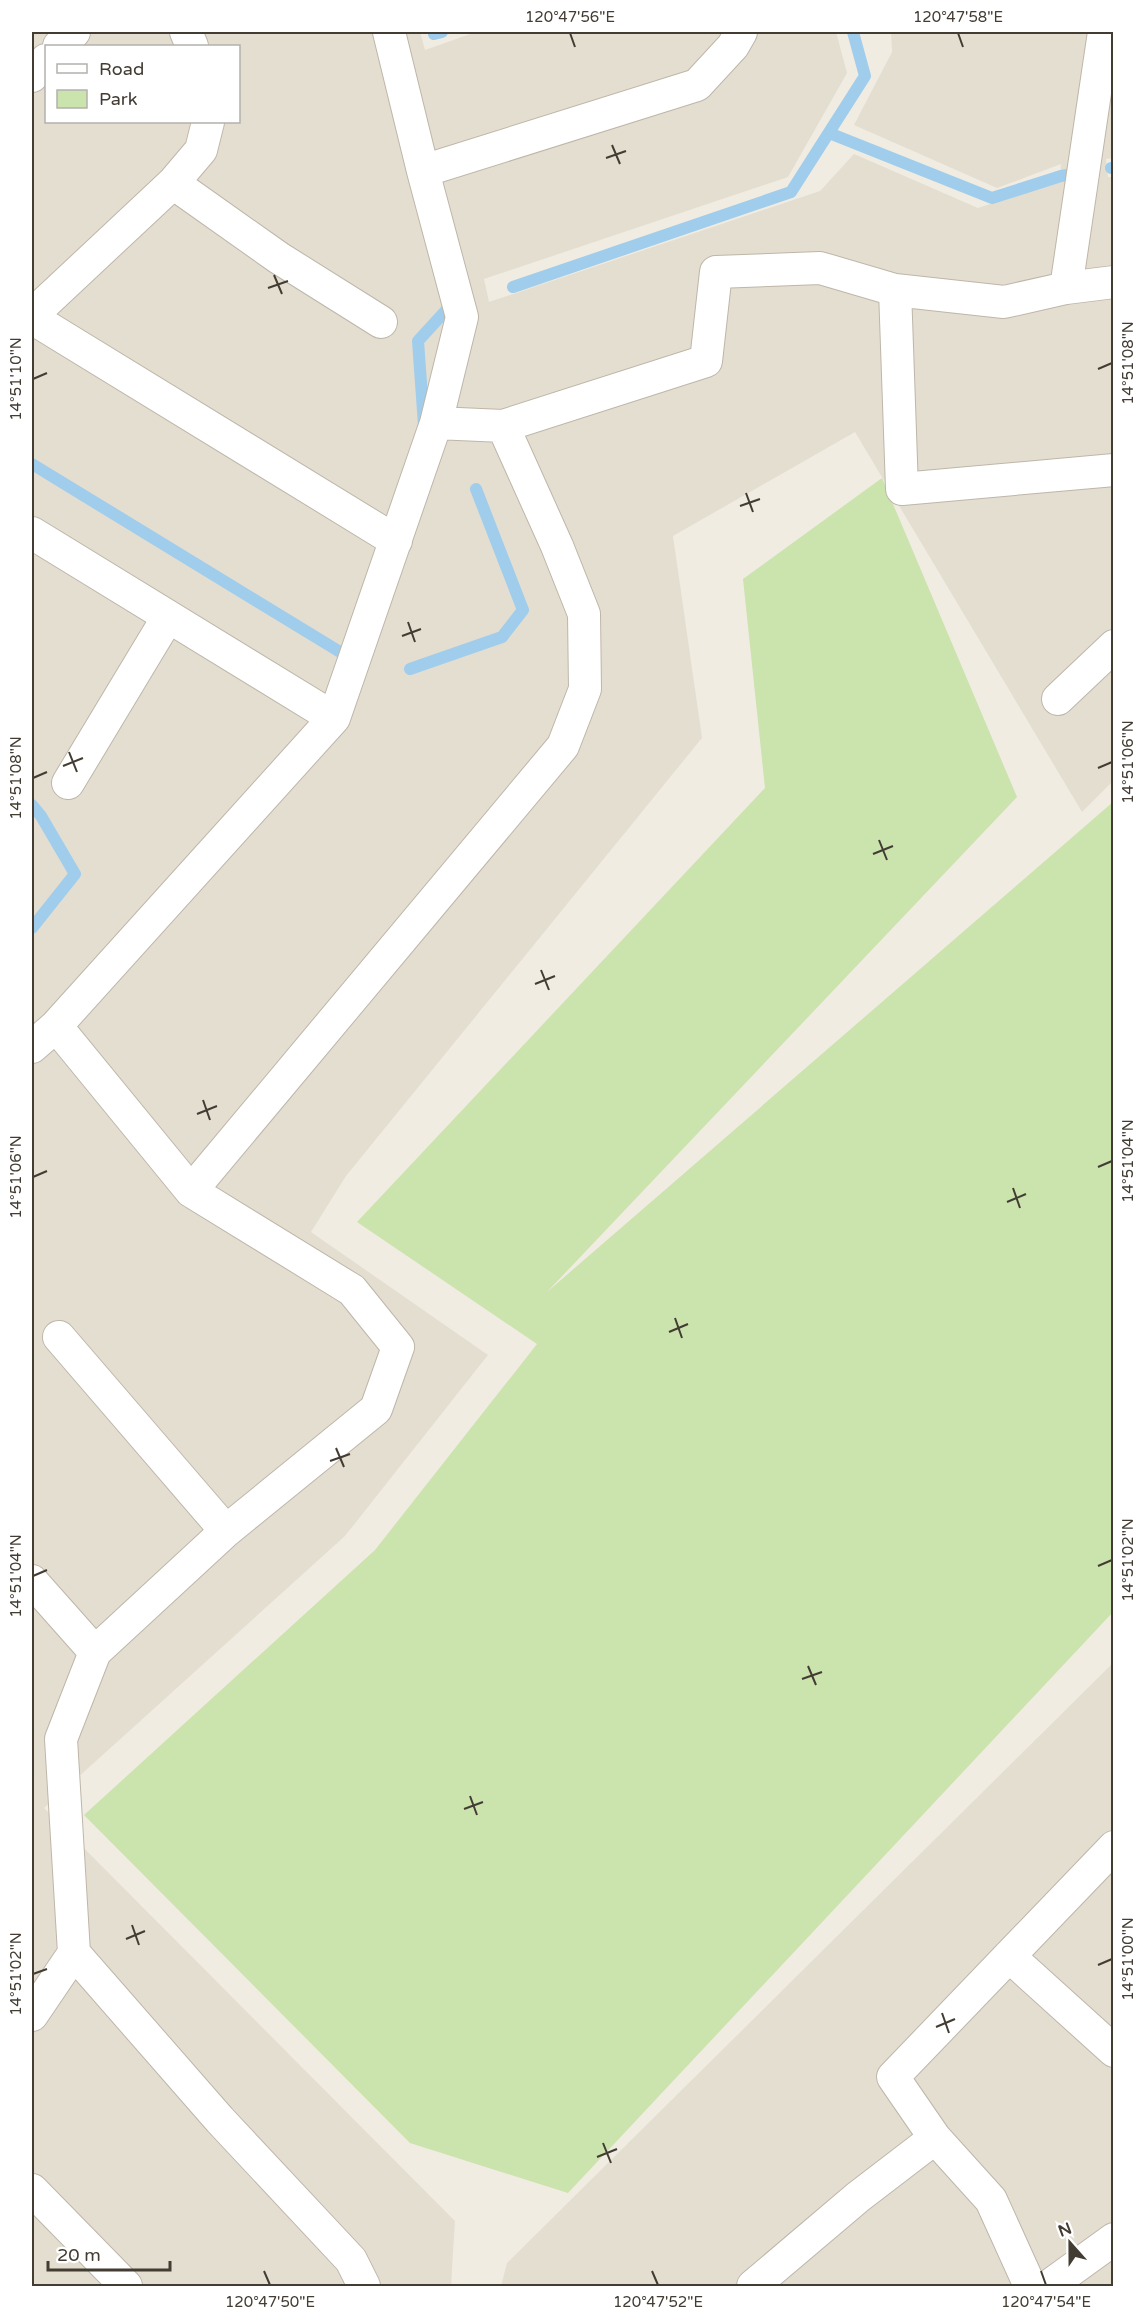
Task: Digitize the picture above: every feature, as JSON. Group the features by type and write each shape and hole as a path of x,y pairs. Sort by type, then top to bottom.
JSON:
{"street":[{"path":"60,45 74,32"},
{"path":"32,1047 56,1026 334,718 436,423 462,317 389,32"},
{"path":"423,171 697,85 733,46 741,32"},
{"path":"1066,288 1104,32"},
{"path":"32,76 45,61"},
{"path":"208,123 201,150 173,183 32,316 396,541"},
{"path":"173,183 279,258 381,322"},
{"path":"436,423 503,426 706,361 716,272 820,267 895,290 1004,302 1066,288 1113,282"},
{"path":"895,290 902,489 1113,470"},
{"path":"191,1191 563,746 585,689 584,614 557,546 503,426"},
{"path":"32,533 334,718"},
{"path":"68,783 168,617"},
{"path":"1058,699 1113,646"},
{"path":"32,2015 74,1953 62,1739 95,1652 226,1531 376,1409 399,1347 352,1290 191,1191 56,1026"},
{"path":"58,1337 226,1531"},
{"path":"32,1581 95,1652"},
{"path":"1030,2286 991,2200 935,2138 892,2077 1113,1847"},
{"path":"74,1953 220,2120 351,2260 364,2286"},
{"path":"1009,1956 1113,2051"},
{"path":"753,2286 858,2197 935,2138"},
{"path":"32,2190 126,2286"},
{"path":"1049,2286 1113,2239"}],"shaded area":[{"path":"32,32 420,32 425,50 476,32 836,32 847,73 788,177 484,279 489,302 820,191 854,154 978,208 1060,181 1061,164 997,188 854,125 892,52 891,32 1113,32 1113,158 1106,159 1108,177 1114,177 1113,781 1082,812 855,432 673,536 702,738 346,1176 311,1232 488,1355 345,1536 44,1808 455,2221 451,2286 32,2286"},
{"path":"1113,1663 1113,2286 501,2286 507,2263"}],"green space":[{"path":"882,478 1017,797 547,1292 1113,802 1113,1612 568,2193 410,2143 84,1815 375,1550 537,1344 357,1222 765,788 743,579"}],"waterway":[{"path":"434,34 442,32"},
{"path":"513,287 791,192 865,76 853,32"},
{"path":"829,133 992,198 1061,176 1079,173"},
{"path":"424,425 418,341 450,306"},
{"path":"32,464 350,658"},
{"path":"410,669 502,637 523,610 476,489"},
{"path":"32,805 41,816 75,874 32,928"}]}
